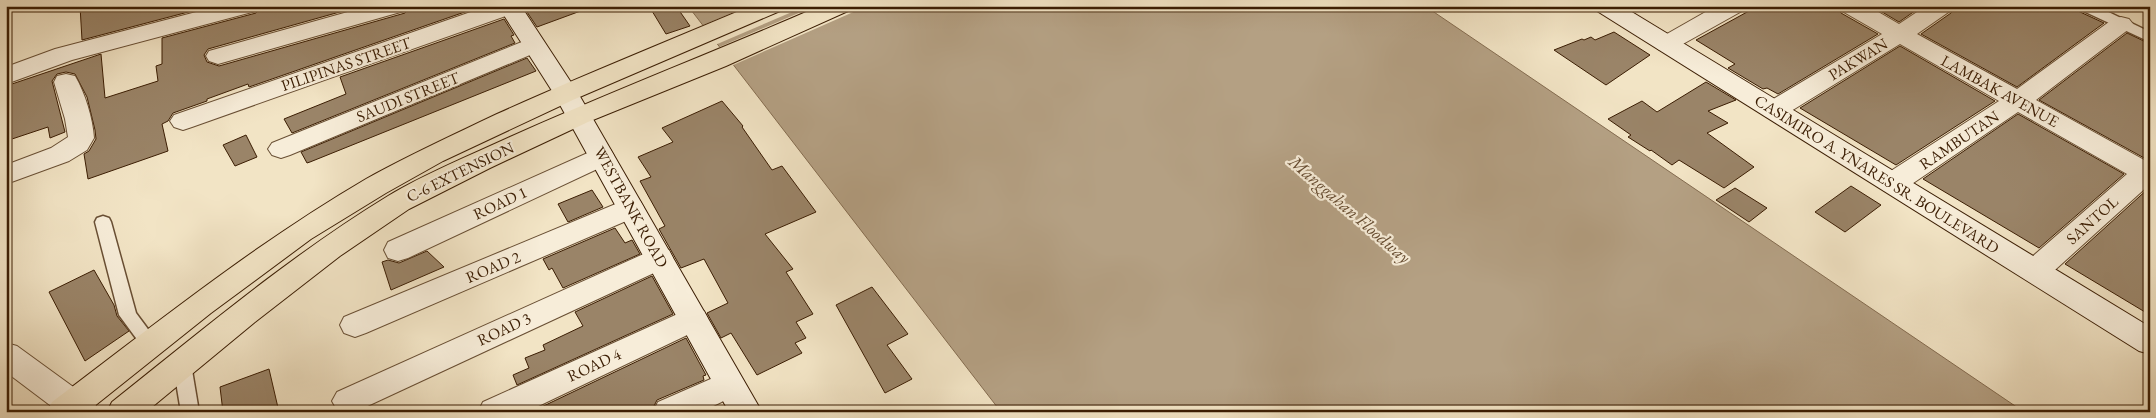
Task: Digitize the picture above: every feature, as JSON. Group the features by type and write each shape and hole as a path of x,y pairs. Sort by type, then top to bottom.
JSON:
{"main road":[{"name":"C-6 EXTENSION","path":"123,412 330,248 399,202 481,161 573,104 699,37 772,6"},
{"name":"C-6 EXTENSION","path":"73,409 150,344 301,232 376,186 434,154 573,104 717,60 840,6"}],"street":[{"path":"6,76 64,54 248,6"},
{"path":"218,56 396,6"},
{"name":"CASIMIRO A. YNARES SR. BOULEVARD","path":"1605,6 2150,342"},
{"path":"1666,44 1734,6"},
{"name":"LAMBAK AVENUE","path":"1850,6 2017,101 2148,172"},
{"name":"PAKWAN","path":"1774,110 1900,34 1942,6"},
{"name":"WESTBANK ROAD","path":"509,7 573,104 728,384 746,412"},
{"name":"PILIPINAS STREET","path":"182,121 509,7"},
{"name":"RAMBUTAN","path":"1893,184 2017,101 2121,24"},
{"name":"SAUDI STREET","path":"281,149 534,45"},
{"path":"6,175 57,156 77,144 81,139 66,82"},
{"name":"ROAD 1","path":"398,250 601,156"},
{"name":"SANTOL","path":"2035,271 2148,172"},
{"name":"ROAD 2","path":"355,325 630,208"},
{"name":"ROAD 3","path":"348,401 659,258"},
{"name":"ROAD 4","path":"494,412 693,319"},
{"path":"6,355 73,409"},
{"path":"669,412 728,384"}],"lane":[{"path":"2084,6 2150,38"},
{"path":"103,222 128,315 150,344"},
{"path":"182,364 190,412"}],"water":[{"name":"Manggahan Floodway","path":"688,6 1425,6 2024,412 1001,412"}],"pier":[{"path":"748,6 806,6 715,45 701,26"},
{"path":"815,6 867,6 731,66 717,48"}],"building":[{"path":"80,6 211,6 82,40"},
{"path":"261,6 361,6 208,49 204,55 207,62 219,66 405,13 409,6 482,6 249,87 248,84 173,113 168,121 162,124 168,151 88,179 84,154 89,151 96,139 95,130 87,97 75,74 66,72 57,74 52,81 65,132 50,138 48,127 6,141 6,86 101,54 105,98 158,81 156,66 162,64 162,38 256,13"},
{"path":"523,6 585,6 586,9 537,27"},
{"path":"649,6 676,6 690,26 666,34"},
{"path":"1758,6 1837,6 1841,13 1878,34 1778,94 1767,88 1763,89 1728,68 1735,64 1696,40"},
{"path":"1872,6 1922,6 1899,22"},
{"path":"1955,6 2075,6 2078,11 2104,23 2017,87 1921,34 1951,13"},
{"path":"504,19 514,35 511,36 515,43 292,133 284,119 346,94 340,77"},
{"path":"1614,32 1650,55 1606,85 1554,50 1582,39 1591,37 1595,40"},
{"path":"2127,33 2150,44 2150,158 2146,159 2039,100"},
{"path":"1900,46 1995,101 1896,165 1800,108"},
{"path":"527,58 536,71 310,162 307,163 301,152"},
{"path":"1706,82 1736,100 1708,111 1728,123 1707,133 1754,167 1724,188 1679,160 1672,165 1628,137 1631,135 1608,119 1642,101 1657,112"},
{"path":"722,101 743,126 772,170 782,166 816,212 765,234 793,269 786,272 813,314 796,322 806,338 795,343 802,353 757,375 731,333 721,338 707,313 728,303 704,259 681,268 659,229 665,226 640,181 651,177 638,157 673,142 662,128"},
{"path":"2018,114 2124,174 2039,248 1923,179"},
{"path":"246,135 257,157 235,166 223,145"},
{"path":"1851,186 1881,205 1845,232 1815,212"},
{"path":"2150,187 2150,315 2065,264"},
{"path":"1735,188 1767,208 1749,222 1716,200"},
{"path":"592,190 603,207 568,222 558,204"},
{"path":"615,228 625,243 632,240 640,254 563,288 552,268 549,270 543,259"},
{"path":"427,251 444,267 391,290 382,262 388,260 399,263"},
{"path":"94,270 114,305 117,316 129,331 85,361 49,292"},
{"path":"652,276 673,314 517,385 513,375 529,368 525,358 545,350 543,345 583,326 575,312"},
{"path":"872,287 908,334 887,345 912,379 885,393 836,305"},
{"path":"686,338 706,375 703,376 704,380 657,400 651,412 531,412"},
{"path":"269,369 279,412 223,412 220,387"}]}
